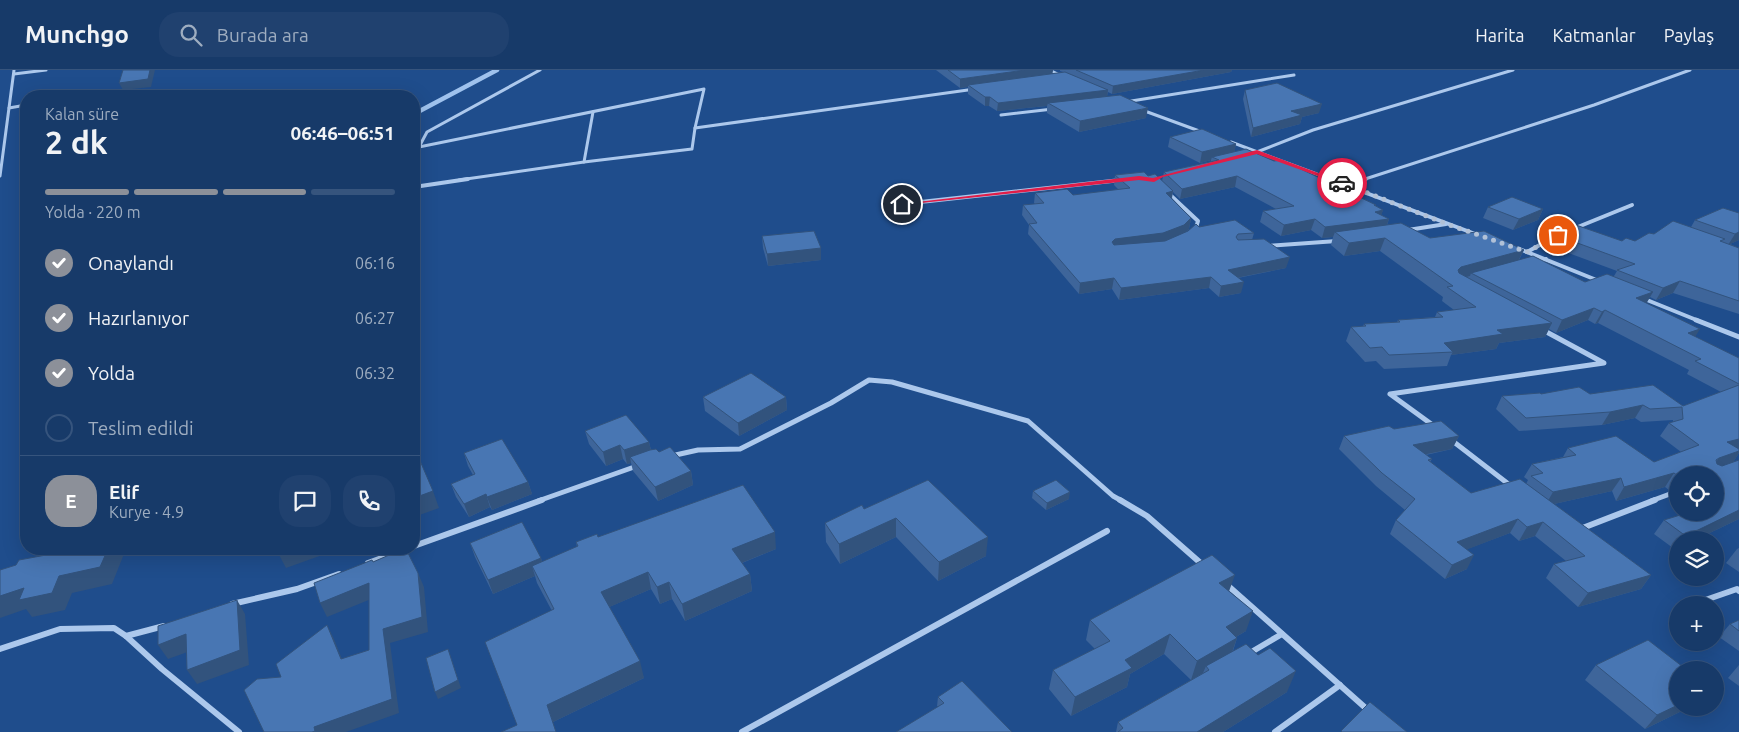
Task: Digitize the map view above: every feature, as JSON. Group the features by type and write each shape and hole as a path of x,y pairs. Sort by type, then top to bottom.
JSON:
{"street":[{"path":"0,176 14,72 46,70"},
{"path":"420,145 427,132 540,70"},
{"path":"1050,71 1057,70"},
{"path":"1247,154 1257,152 1313,130 1513,70"},
{"path":"1348,185 1422,162 1452,149 1594,105 1690,70"},
{"path":"1050,71 1064,77 1054,78"},
{"path":"1204,132 1120,102 1294,75"},
{"path":"420,147 704,89 692,149 420,185"},
{"path":"695,128 977,89"},
{"path":"9,108 20,107"},
{"path":"1001,115 1060,108"},
{"path":"584,162 593,112"},
{"path":"1222,139 1482,236"},
{"path":"884,206 1130,179"},
{"path":"1166,190 1198,221 1196,228 1190,236"},
{"path":"1527,252 1558,235 1632,205"},
{"path":"1400,231 1447,224"},
{"path":"1264,246 1345,240"},
{"path":"1510,246 1601,282"},
{"path":"1528,264 1546,259"},
{"path":"1638,296 1739,337"},
{"path":"1518,491 1390,394 1604,363 1534,326"},
{"path":"660,458 698,450 740,449 831,403 869,380 892,382 1028,421 1113,496 1147,516 1208,569"},
{"path":"420,544 642,464"},
{"path":"1571,532 1669,495"},
{"path":"742,732 1107,531"},
{"path":"361,565 389,555"},
{"path":"228,605 297,589 343,572"},
{"path":"1223,582 1373,714"},
{"path":"1719,596 1739,591"},
{"path":"126,636 169,624"},
{"path":"0,650 60,629 114,628 126,636 162,669 239,732"},
{"path":"1241,658 1282,634"},
{"path":"1275,732 1340,685"}],"building":[{"path":"123,70 150,70 148,79 119,83"},
{"path":"948,70 1025,70 960,79"},
{"path":"1076,70 1204,70 1113,86"},
{"path":"1065,72 1108,90 998,103 990,97 985,97 968,85"},
{"path":"1277,83 1322,104 1291,111 1302,115 1253,128 1245,90"},
{"path":"1120,95 1148,108 1080,121 1048,103"},
{"path":"1202,129 1236,144 1202,152 1170,137"},
{"path":"1246,149 1274,161 1282,160 1376,205 1374,205 1383,210 1375,212 1389,219 1325,227 1315,219 1284,225 1263,211 1294,206 1237,176 1182,189 1164,172 1219,160 1212,157"},
{"path":"1144,172 1148,176 1155,174 1173,191 1166,193 1191,218 1184,225 1163,233 1115,239 1112,242 1114,245 1165,241 1188,231 1196,224 1199,227 1235,220 1254,233 1238,234 1236,237 1238,240 1264,239 1290,257 1228,270 1244,282 1221,286 1211,277 1121,288 1114,278 1080,283 1029,224 1037,223 1023,205 1044,203 1035,193 1067,189 1073,195 1130,188 1115,175"},
{"path":"1512,197 1543,209 1519,219 1488,207"},
{"path":"1723,208 1739,213 1739,232 1735,234 1695,220"},
{"path":"1673,221 1725,239 1720,241 1739,248 1739,301 1680,281 1663,288 1617,270 1635,264 1561,237 1564,228 1573,224 1622,241 1626,238 1635,241 1649,233 1654,234"},
{"path":"1401,223 1430,238 1484,231 1524,250 1461,267 1458,270 1459,273 1552,323 1497,330 1503,334 1444,343 1453,352 1389,355 1382,347 1370,348 1351,327 1366,326 1364,324 1400,322 1398,320 1443,317 1437,312 1476,307 1447,287 1453,286 1385,238 1349,243 1335,232"},
{"path":"814,231 821,248 767,254 762,236"},
{"path":"1533,256 1585,282 1607,274 1653,292 1636,298 1700,329 1688,333 1739,358 1739,384 1695,361 1701,359 1605,310 1602,312 1594,308 1562,320 1471,273"},
{"path":"751,373 786,397 738,423 703,397"},
{"path":"1653,385 1683,406 1739,385 1739,439 1727,442 1739,449 1739,451 1716,460 1717,464 1722,466 1669,466 1669,474 1624,487 1621,478 1553,492 1531,476 1543,473 1532,464 1576,455 1568,448 1616,436 1654,462 1699,445 1669,423 1683,419 1682,407 1650,409 1643,405 1610,412 1526,418 1502,396 1541,394 1579,387 1590,394"},
{"path":"626,415 649,442 624,450 620,445 603,452 585,431"},
{"path":"1441,421 1459,436 1413,445 1432,459 1428,460 1471,493 1520,479 1651,575 1588,593 1554,564 1585,556 1543,522 1527,527 1518,519 1457,542 1474,555 1452,565 1396,520 1415,499 1382,473 1344,436 1389,426 1394,429"},
{"path":"502,439 528,482 487,497 486,494 464,504 451,484 475,474 464,453"},
{"path":"670,447 691,471 655,487 630,457 650,450 656,449 659,452"},
{"path":"1739,460 1739,510 1724,517 1724,466 1722,466"},
{"path":"420,461 433,491 420,496"},
{"path":"928,480 988,537 939,562 896,518 839,544 825,523 862,505 864,509"},
{"path":"1056,480 1070,492 1047,503 1033,491"},
{"path":"743,485 775,532 732,549 750,574 682,604 669,582 657,587 648,572 601,592 640,661 547,705 556,732 501,732 517,725 485,642 554,609 532,566 578,546 576,542 597,534 598,537"},
{"path":"1669,518 1669,521 1716,521 1694,531 1679,531 1664,520"},
{"path":"522,522 541,558 488,580 470,543"},
{"path":"46,555 105,555 100,567 59,576 52,593 19,600 24,588 0,596 0,570 16,565 19,560"},
{"path":"389,555 409,555 418,573 422,617 383,629 392,699 314,727 315,731 312,732 264,732 244,690 257,679 281,677 276,664 327,625 341,659 369,650 369,583 320,603 314,583 372,560 373,562"},
{"path":"1212,555 1235,575 1219,583 1253,611 1226,627 1237,638 1197,661 1170,634 1125,660 1132,668 1075,697 1053,670 1110,641 1090,620"},
{"path":"237,600 240,650 187,670 186,634 158,645 158,626"},
{"path":"1739,620 1739,631 1730,624"},
{"path":"1648,640 1675,661 1669,661 1669,709 1657,715 1596,665"},
{"path":"1246,644 1258,655 1270,648 1296,671 1197,732 1118,732 1123,728 1118,722 1209,670 1206,666"},
{"path":"448,649 458,680 435,692 426,658"},
{"path":"962,681 1012,732 896,732 944,703 938,697"},
{"path":"1370,702 1407,732 1342,732"}],"waterway":[{"path":"420,111 497,70"}],"way so far":[{"path":"1342,183 1447,224 1527,252 1558,235"}],"route":[{"path":"902,204 1139,178 1154,180 1161,176 1257,152 1342,183"}]}
